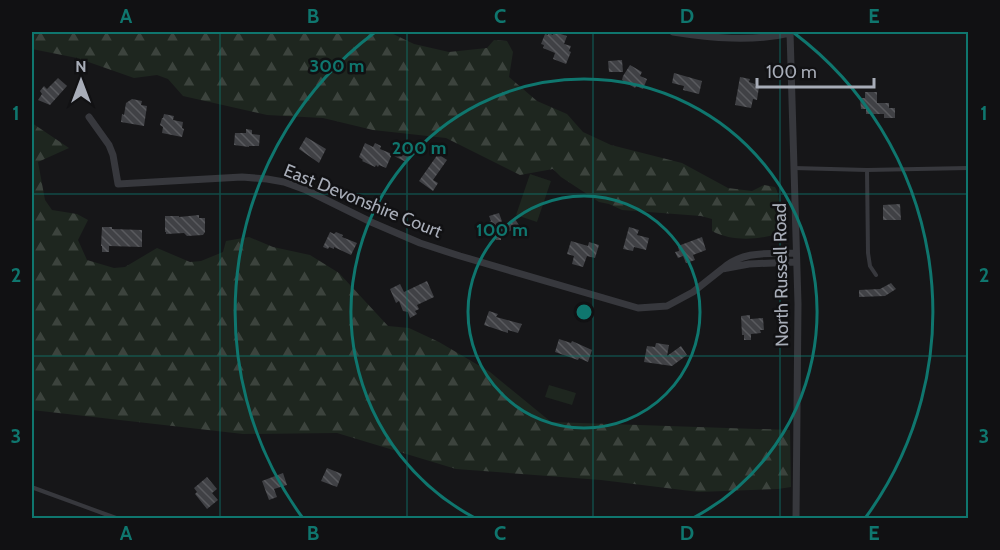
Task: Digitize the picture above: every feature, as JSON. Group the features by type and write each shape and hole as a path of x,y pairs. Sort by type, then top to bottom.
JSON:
{"street":[{"path":"673,32 735,39 774,37 790,32"},
{"path":"780,32 790,32"},
{"name":"North Russell Road","path":"790,32 798,344 796,519"},
{"name":"East Devonshire Court","path":"89,117 109,145 118,184 242,177 284,182 420,243 638,308 667,306 693,292 732,261 742,256 796,253"},
{"name":"East Devonshire Court","path":"722,269 749,264 796,262"}],"lane":[{"path":"794,168 867,170 969,168"},
{"path":"867,170 868,253 870,266 876,275"},
{"path":"34,488 116,519"}],"green space":[{"path":"32,32 389,32 414,44 449,52 487,48 494,40 507,41 513,52 509,77 537,101 567,114 583,132 611,145 682,163 728,188 752,191 764,185 775,187 779,204 774,235 751,239 735,238 712,231 712,219 701,216 622,210 599,202 561,177 553,169 520,175 446,138 373,130 323,118 267,115 183,96 168,79 157,75 134,78 77,58 32,49"},
{"path":"32,123 69,148 38,162 45,200 52,210 77,214 88,220 78,240 87,260 114,268 125,267 157,248 190,262 201,261 223,252 226,241 249,237 273,247 310,255 339,273 388,326 409,328 439,342 490,372 551,422 790,430 791,487 699,492 601,480 456,469 337,433 243,434 32,410"},
{"path":"530,174 551,181 537,222 516,215"},
{"path":"549,385 576,393 572,405 545,397"}],"building":[{"path":"554,32 567,36 564,44 571,46 566,64 553,59 555,53 543,48 544,45 541,44 545,34 553,35"},
{"path":"622,60 623,72 609,72 608,61"},
{"path":"630,65 642,72 640,76 647,79 643,89 636,86 635,88 622,80"},
{"path":"674,73 702,81 699,94 683,90 684,86 672,83"},
{"path":"740,77 750,79 749,82 759,87 757,100 753,99 751,108 735,105"},
{"path":"58,78 67,86 50,105 38,100 44,86 47,89"},
{"path":"865,92 877,92 877,103 889,103 889,108 895,108 895,118 884,118 884,114 866,114 866,109 861,109 860,98 865,98"},
{"path":"132,99 142,101 141,105 147,106 144,126 121,122 126,103"},
{"path":"164,114 174,116 173,120 183,122 182,137 162,133 163,127 160,125"},
{"path":"246,129 252,130 252,134 260,135 259,146 234,145 235,133 246,133"},
{"path":"306,137 326,149 319,163 299,149"},
{"path":"365,143 373,147 375,143 381,146 380,149 392,154 386,168 379,165 375,167 362,161 359,157"},
{"path":"399,146 411,152 406,162 394,156"},
{"path":"438,154 447,160 433,180 438,183 433,191 419,181"},
{"path":"900,204 901,220 883,220 883,205"},
{"path":"499,213 504,227 515,219 519,225 501,237 501,240 496,240 489,216"},
{"path":"199,215 199,218 205,218 203,235 166,234 165,216"},
{"path":"102,227 142,230 142,247 109,246 109,252 102,252"},
{"path":"629,227 639,230 637,235 649,238 646,250 634,247 633,251 623,249"},
{"path":"330,232 334,234 336,232 357,243 351,255 334,247 334,249 329,247 328,249 323,247"},
{"path":"702,237 706,250 693,255 695,260 686,263 683,256 678,258 675,252 679,251 678,246"},
{"path":"571,241 588,246 589,242 599,245 595,258 587,256 583,267 572,264 574,256 567,254"},
{"path":"427,281 434,297 417,305 419,309 415,311 417,314 410,318 408,312 403,311 399,301 396,303 390,289 400,284 404,292"},
{"path":"891,283 896,289 885,296 859,297 859,290 880,289"},
{"path":"489,311 498,314 496,317 522,324 518,333 508,330 508,333 484,325"},
{"path":"750,315 750,319 763,318 764,330 760,330 761,333 751,334 751,340 744,340 741,316"},
{"path":"559,339 571,343 572,341 592,350 588,362 555,352"},
{"path":"656,343 669,345 667,356 681,346 687,355 672,366 644,362 647,346 655,347"},
{"path":"327,468 342,474 337,487 321,481"},
{"path":"283,473 287,485 274,489 277,497 269,500 262,481"},
{"path":"207,477 217,489 212,493 218,500 207,509 195,494 197,492 194,488"}]}
